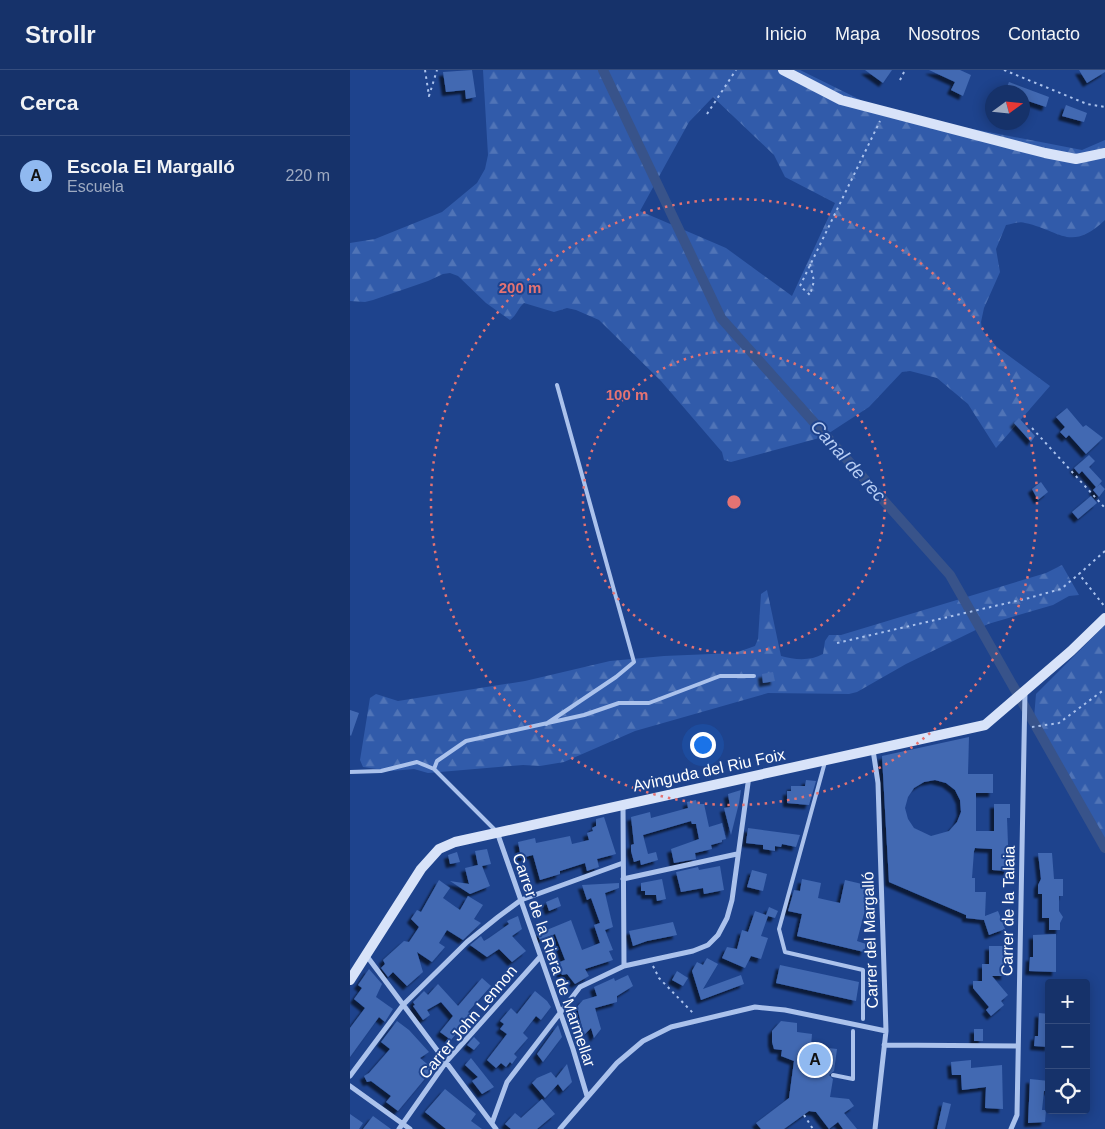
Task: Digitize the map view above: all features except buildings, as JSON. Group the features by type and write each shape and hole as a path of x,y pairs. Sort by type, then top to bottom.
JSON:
{"street":[{"path":"783,70 840,100 885,112 1076,159 1105,153"},
{"name":"Avinguda del Riu Foix","path":"350,980 421,869 439,849 455,842 497,832 985,725 1105,618"},
{"name":"Carrer de la Talaia","path":"1011,1129 1017,1115 1025,691"},
{"name":"Carrer del Margalló","path":"874,750 878,783 886,1031 874,1129"},
{"path":"492,1124 507,1082 580,987 624,966 693,951 708,945 718,935 727,918 732,900 748,776"},
{"path":"623,804 624,966"},
{"name":"Carrer de la Riera de Marmellar","path":"497,832 561,1013 587,1096"},
{"path":"624,879 737,854"},
{"path":"350,1076 403,1005 467,942 521,900 623,863"},
{"path":"366,955 496,1129"},
{"name":"Carrer John Lennon","path":"401,1126 446,1062 540,957"},
{"path":"560,1129 617,1063 643,1041 671,1027 755,1007 785,1010 886,1031"},
{"path":"884,1045 1018,1046"},
{"path":"350,1086 401,1126 410,1129"}],"lane":[{"path":"546,724 616,677 634,662 557,385"},
{"path":"434,769 437,761 466,741 546,724 619,703 649,703 720,676 754,676"},
{"path":"826,760 779,929 785,952 863,970 863,1019"},
{"path":"350,772 381,771 417,762 434,769 497,832"},
{"path":"833,1075 853,1079 853,1031"}],"path":[{"path":"425,70 430,96 437,70"},
{"path":"707,114 736,70"},
{"path":"900,80 905,70"},
{"path":"1004,70 1087,104 1105,107"},
{"path":"810,264 814,282 810,295 800,286 810,264 885,112"},
{"path":"1032,428 1105,508"},
{"path":"837,642 1061,589 1105,551"},
{"path":"1079,574 1105,608"},
{"path":"1024,729 1059,723 1105,689"},
{"path":"653,965 659,978 695,1015"},
{"path":"804,1115 813,1129"}],"green space":[{"path":"483,70 800,70 885,112 1082,150 1105,140 1105,220 1093,230 1074,237 1065,237 1023,222 1006,225 996,249 1000,272 984,308 981,322 982,330 997,347 1050,386 996,448 968,404 937,378 910,371 902,372 869,407 823,437 731,462 724,460 722,452 661,381 599,320 576,310 567,308 554,312 524,303 510,320 486,303 458,276 450,273 373,300 365,302 350,301 350,243 375,239 442,212 477,183 485,169 488,155","holes":["713,97 774,155 785,177 835,203 792,296 726,248 640,211 689,122"]},
{"path":"1062,565 1079,595 1069,596 1053,605 988,624 906,664 857,692 849,694 768,693 635,731 564,762 540,766 523,765 428,773 414,769 391,771 363,767 360,760 370,698 376,694 398,701 525,681 610,661 664,656 735,653 755,646 758,639 761,594 767,590 781,656 808,659 823,654 825,641 829,635 841,635 1046,573"},
{"path":"1105,625 1105,839 1100,840 1033,730 1036,694"}],"waterway":[{"name":"Canal de rec","path":"603,70 721,318 950,575 1105,848"}],"place":[{"name":"Escola El Margalló","path":"815,1060"}]}
